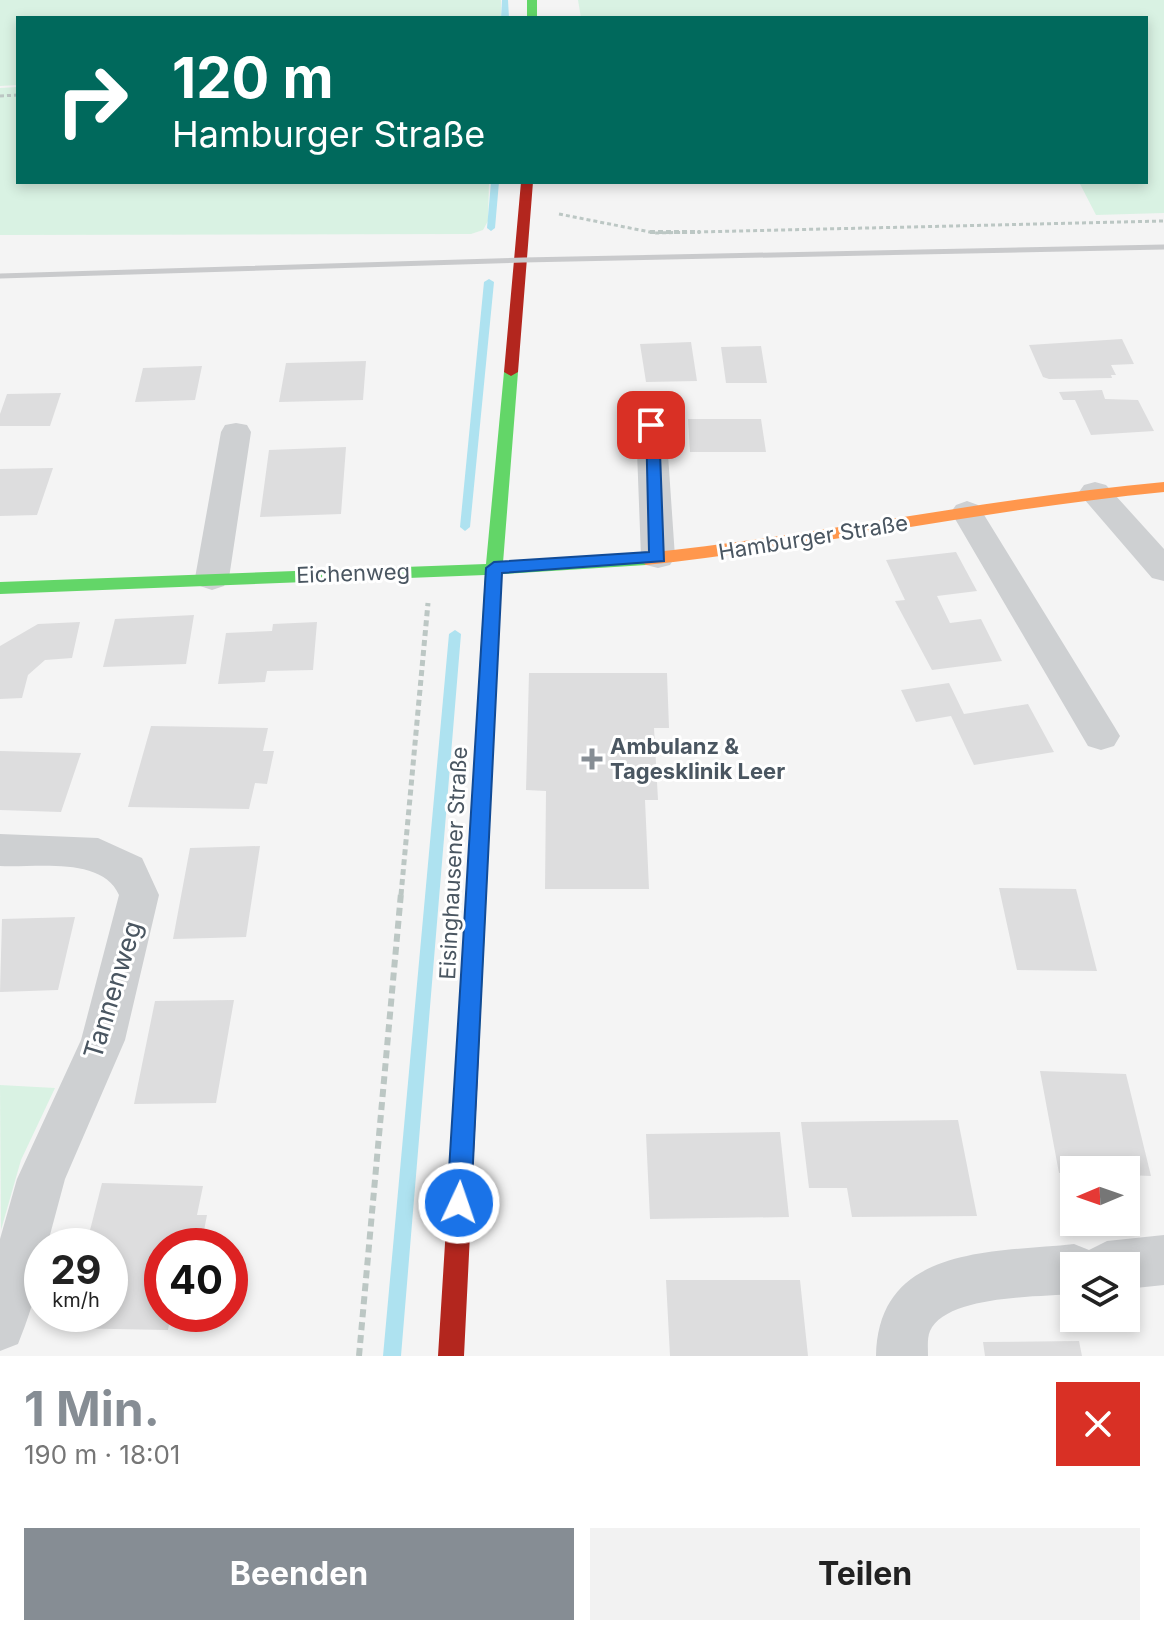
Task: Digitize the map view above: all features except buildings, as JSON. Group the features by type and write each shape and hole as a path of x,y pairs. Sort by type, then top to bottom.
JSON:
{"street":[{"name":"Eisinghausener Straße","path":"451,1356 494,568 527,184"},
{"path":"651,425 658,557"},
{"path":"212,578 236,432"},
{"name":"Hamburger Straße","path":"494,568 658,557 817,540 1095,492 1164,487"},
{"path":"1095,492 1164,570"},
{"path":"967,512 1101,736"},
{"name":"Eichenweg","path":"0,588 494,568"},
{"name":"Tannenweg","path":"0,850 98,854 128,870 139,895 103,1040 41,1179 0,1326"},
{"path":"1140,1263 1164,1260"},
{"path":"902,1356 906,1322 917,1304 942,1286 960,1281 1060,1270"}],"path":[{"path":"549,213 655,233 1164,221"},
{"path":"359,1356 431,570"}],"green space":[{"path":"0,0 501,0 501,16 16,16 16,85 0,86"},
{"path":"578,0 1164,0 1164,213 1096,215 1080,184 1148,184 1148,16 581,16"},
{"path":"16,87 16,184 489,184 488,221 483,230 471,234 0,235 0,88"},
{"path":"0,1085 55,1088 21,1160 1,1230"}],"waterway":[{"path":"505,0 505,16"},
{"path":"491,228 495,184"},
{"path":"465,527 489,282"},
{"path":"392,1356 455,634"}],"railway":[{"path":"0,276 523,260 1164,247"}],"traffic: fast":[{"path":"532,0 532,16"},
{"path":"468,1051 494,568 511,372"},
{"path":"0,588 449,572 646,559"}],"traffic: slow":[{"path":"646,559 776,543 1034,502 1164,487"}],"traffic: jam":[{"path":"511,372 527,184"},
{"path":"451,1356 468,1051"}],"place":[{"name":"Ambulanz & Tagesklinik Leer","path":"592,759"}],"route":[{"path":"459,1203 494,568 658,557 651,425"}]}
